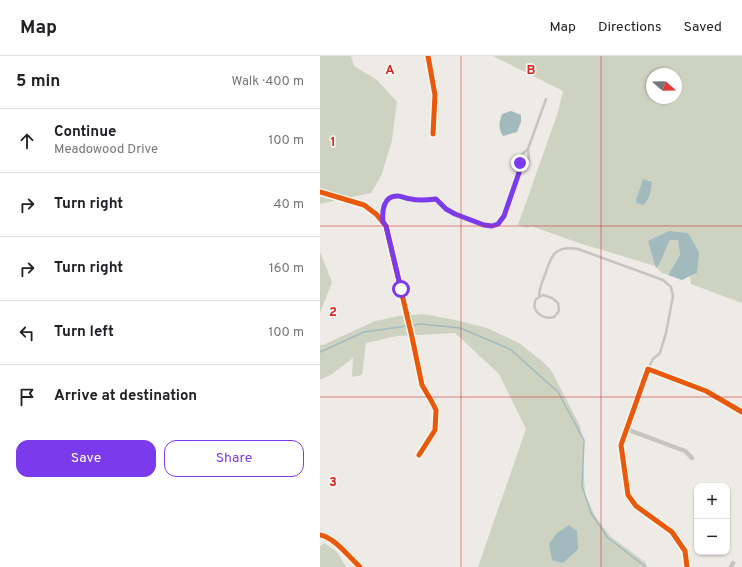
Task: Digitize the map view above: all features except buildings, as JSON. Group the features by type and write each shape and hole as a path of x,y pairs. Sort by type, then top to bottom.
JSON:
{"street":[{"path":"428,56 436,95 433,134"},
{"path":"320,192 364,205 376,214 386,226 422,385 436,410 435,430 418,455"},
{"path":"687,567 685,551 672,532 636,506 628,495 622,446 626,429 648,369 706,391 742,412"},
{"path":"626,429 685,452 692,458"},
{"path":"320,535 333,540 360,567"}],"lane":[{"path":"383,222 382,212 385,203 389,199 399,196 417,200 436,199 446,209 455,214 484,225 492,226 498,224 504,216 521,167 520,156 528,149 546,99"},
{"path":"521,167 530,160 528,149"},
{"path":"540,296 539,290 551,257 556,252 567,247 578,249 663,280 671,287 673,296 666,333 660,353 653,358 648,369"},
{"path":"543,295 556,300 559,307 557,314 550,318 538,313 534,306 536,299 540,296 543,295"},
{"path":"732,564 738,567"}],"green space":[{"path":"320,56 351,56 354,66 377,80 397,102 392,140 382,174 371,193 320,204"},
{"path":"493,56 742,56 742,303 691,284 690,277 697,273 688,233 648,241 655,266 579,243 531,226 527,228 518,225 558,112 563,91"},
{"path":"670,240 678,240 680,255 668,275 662,273 657,268"},
{"path":"320,252 332,282 320,313"},
{"path":"423,314 487,328 519,343 551,370 580,426 584,446 583,463 585,494 595,516 610,536 645,562 647,567 478,567 526,429 499,374 455,333 397,336 366,343 362,375 352,377 353,358 332,374 320,380 320,345 375,321 399,316"},
{"path":"325,543 337,552 346,567 320,567 320,546"}],"water":[{"path":"511,111 521,115 521,122 517,132 503,136 500,130 500,120 502,114"},
{"path":"643,179 652,182 649,198 643,205 637,203 636,200"},
{"path":"669,231 688,233 699,252 697,273 682,280 668,275 680,255 678,240 670,240 657,268 655,266 648,241"},
{"path":"569,525 577,531 578,549 563,563 552,560 549,544 556,534"}],"waterway":[{"path":"320,352 364,332 421,324 460,328 510,349 558,392 584,440 582,486 591,513 608,538 646,567"}],"cycle path":[{"path":"428,56 435,95 433,134"},
{"path":"320,192 364,205 376,214 386,226 422,385 436,410 435,430 419,455"},
{"path":"687,567 685,551 672,532 636,506 628,495 621,445 648,369 706,391 742,412"},
{"path":"320,535 331,539 360,567"}],"route":[{"path":"401,289 386,226 383,222 382,212 385,203 393,196 417,200 436,199 446,209 455,214 484,225 492,226 498,224 504,216 521,167 520,163"}]}
